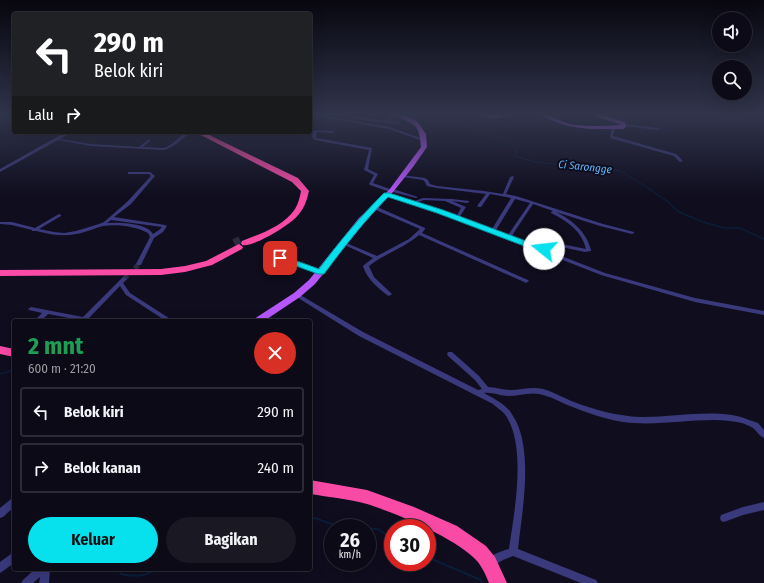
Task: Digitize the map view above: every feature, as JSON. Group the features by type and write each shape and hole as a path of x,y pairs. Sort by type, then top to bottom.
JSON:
{"highway":[{"path":"0,273 160,272 185,269 208,263 292,212 298,191 290,182 208,142"},
{"path":"0,269 165,266 186,263 206,257 240,243 288,221 297,213 305,191 294,180 218,142"},
{"path":"0,350 12,353"},
{"path":"312,487 367,497 414,515 451,532 480,552 490,563 498,583"}],"main road":[{"path":"260,319 297,295 321,272 342,243 373,207 390,192 403,176 423,148 424,142"}],"street":[{"path":"0,171 50,142"},
{"path":"75,142 91,145 170,148 177,142"},
{"path":"140,147 146,142"},
{"path":"334,142 371,149 366,170 376,174 371,184 412,203 493,231 603,274 688,298 764,313"},
{"path":"630,142 675,155 681,161"},
{"path":"104,225 110,218 129,203 153,176 150,173 129,173"},
{"path":"403,176 424,179 427,181 428,185 437,187 514,197 596,224 632,233"},
{"path":"504,195 512,177"},
{"path":"390,192 416,197"},
{"path":"479,206 488,194"},
{"path":"493,231 514,197"},
{"path":"412,203 423,199 467,202"},
{"path":"445,200 464,207 457,218"},
{"path":"532,203 564,218 580,231 585,237 589,250 585,251 547,242 544,243 543,250"},
{"path":"508,238 532,203"},
{"path":"373,207 423,228 402,245 367,264 366,267 377,284 389,294"},
{"path":"541,207 548,207"},
{"path":"34,230 59,215"},
{"path":"110,218 165,226 161,231 152,237 139,264"},
{"path":"0,223 13,224 54,234 73,235 104,225 112,224 143,228 150,232 152,237"},
{"path":"418,233 469,255 477,260 526,280"},
{"path":"342,243 376,258"},
{"path":"280,258 321,272"},
{"path":"84,319 122,281 128,294 167,319"},
{"path":"297,295 361,334 495,402 509,415 517,434 521,475 513,552"},
{"path":"32,309 78,319"},
{"path":"40,318 46,313"},
{"path":"450,354 486,389"},
{"path":"478,393 486,389 510,393 523,390 539,391 595,412 635,420 652,421 710,417 739,418 756,425 764,435"},
{"path":"0,514 12,504"},
{"path":"724,518 743,511 764,506"},
{"path":"490,563 501,556 513,552 593,583"},
{"path":"0,568 12,559"},
{"path":"26,583 40,571"},
{"path":"44,583 45,571"}],"waterway":[{"name":"Ci Sarongge","path":"506,142 514,146 516,151 515,156 535,162 621,171 651,190"},
{"name":"Ci Sarongge","path":"649,189 667,201 679,212 703,222 724,228 740,228 764,239"},
{"path":"0,374 12,371"},
{"path":"312,519 315,518 337,526 378,529 384,533"},
{"path":"436,561 481,580 482,583"},
{"path":"120,571 121,574 130,576 144,575 153,571"}],"tunnel":[{"path":"234,243 240,240"},
{"path":"124,279 139,264"}],"route":[{"path":"280,258 321,272 342,243 373,207 387,195 457,218 508,238 543,250 544,249"}]}
